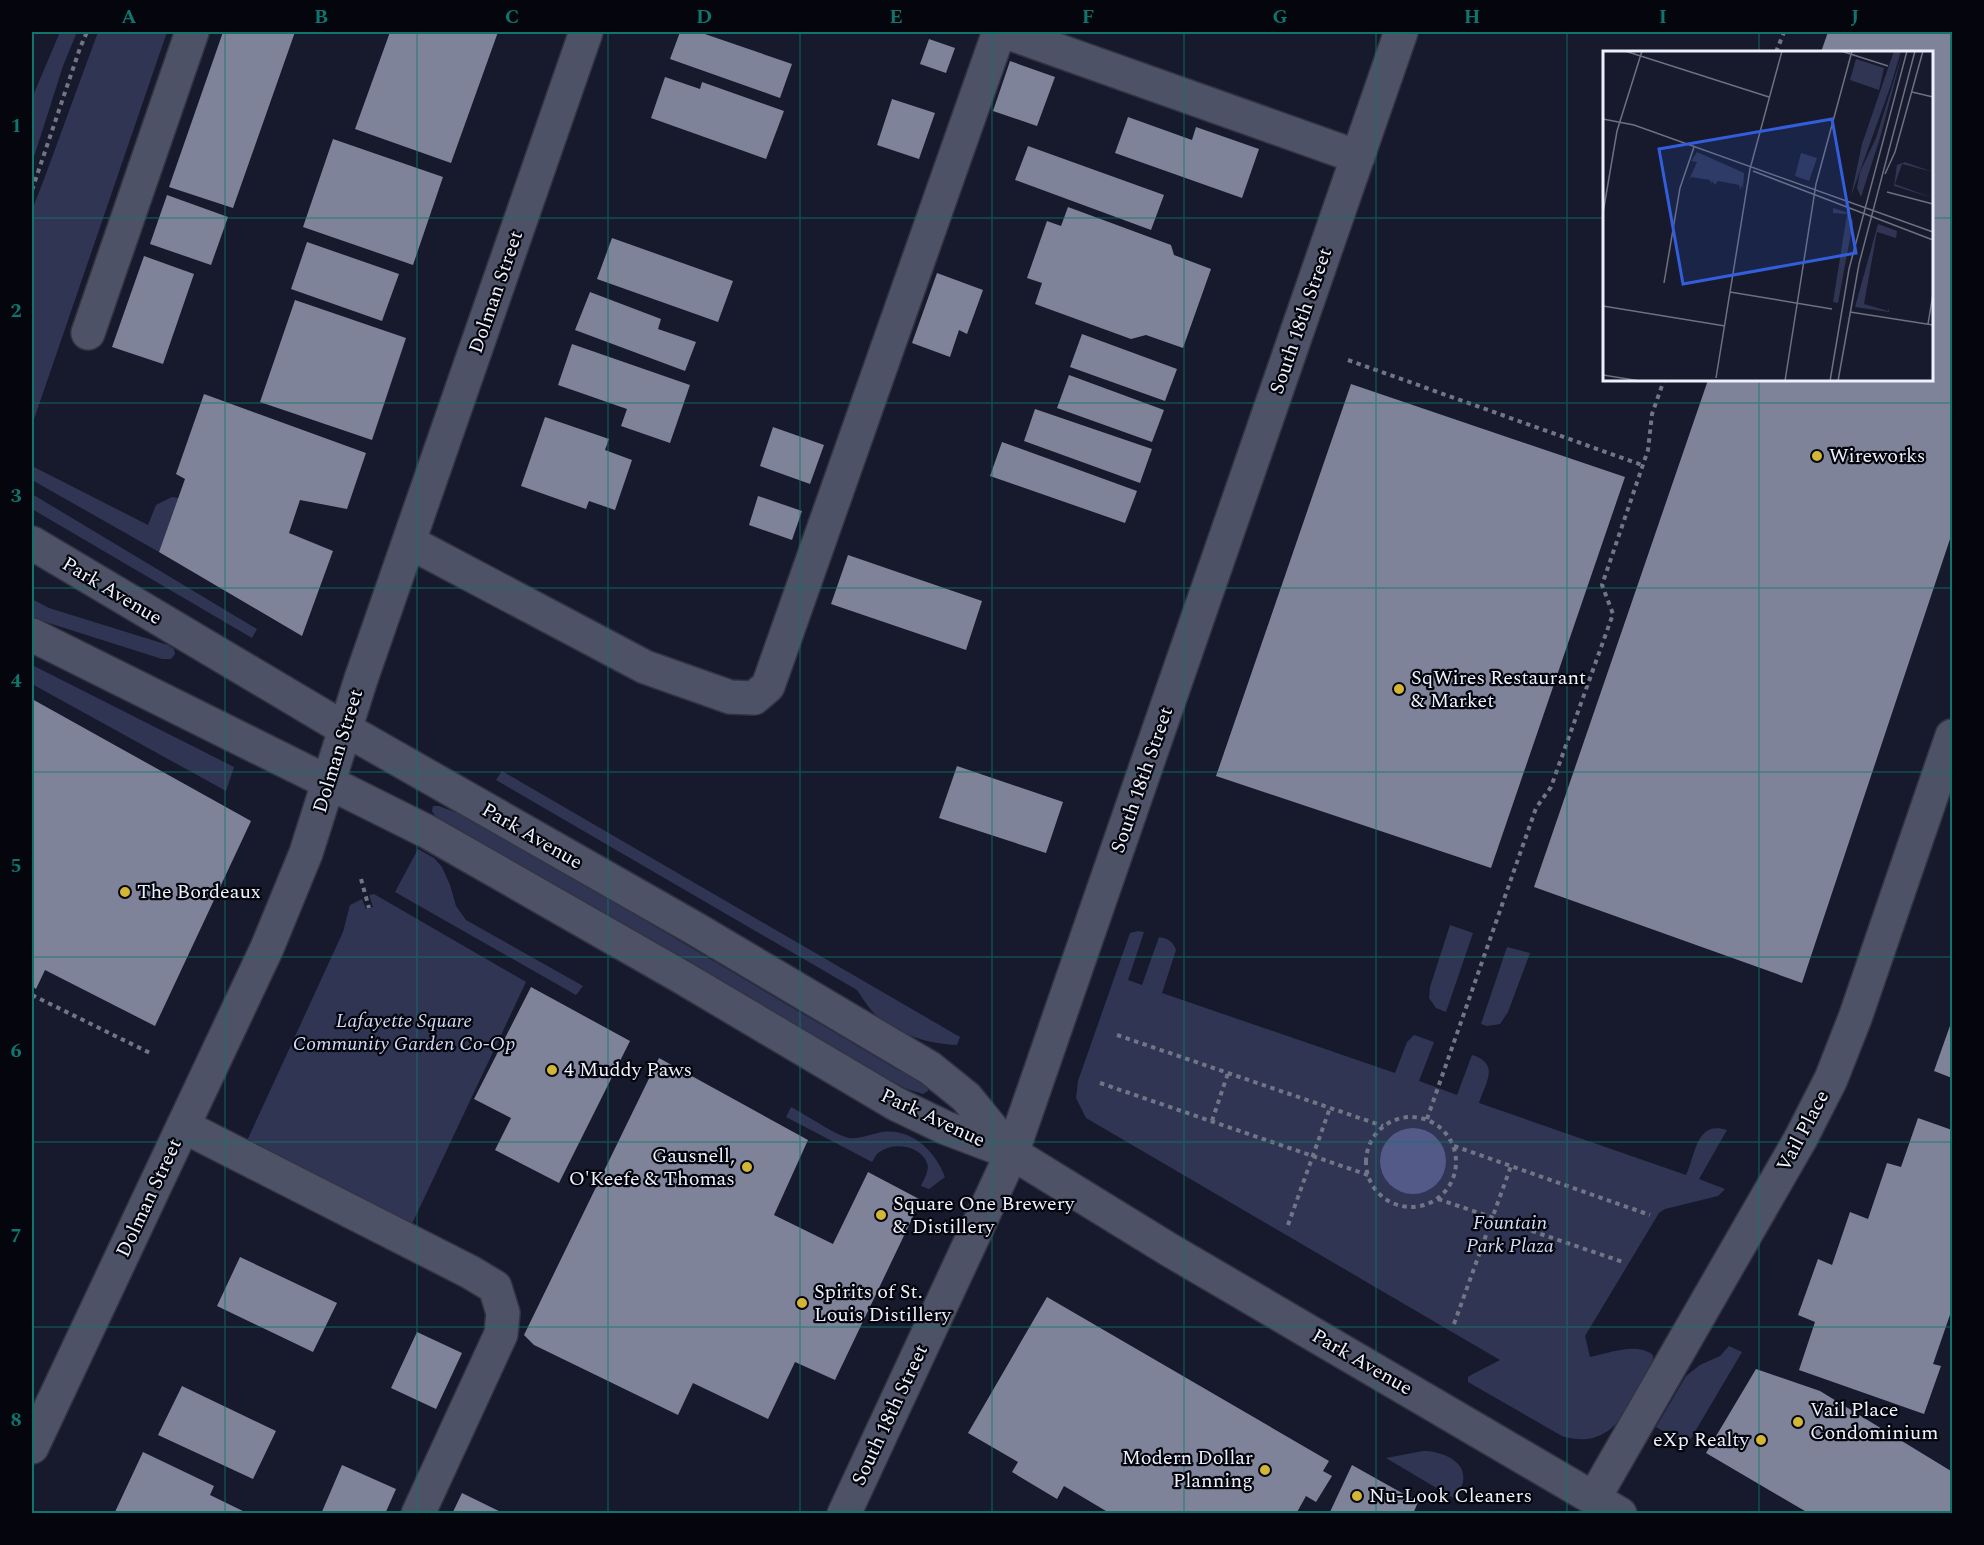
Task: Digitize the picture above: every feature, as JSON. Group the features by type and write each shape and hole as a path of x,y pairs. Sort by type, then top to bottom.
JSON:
{"street":[{"path":"88,333 192,32"},
{"name":"Dolman Street","path":"36,1427 183,1126 282,914 306,853 345,729 586,32"},
{"path":"409,542 645,667 730,697 754,698 768,686 999,32"},
{"path":"1006,32 1358,157"},
{"name":"South 18th Street","path":"844,1514 1012,1153 1401,32"},
{"name":"Park Avenue","path":"32,543 345,729 694,928 930,1068 966,1097 1012,1153"},
{"name":"Park Avenue","path":"32,635 428,832 680,976 896,1104 945,1128 1012,1153 1168,1249 1607,1506"},
{"name":"Vail Place","path":"1607,1506 1831,1079 1855,1018 1953,736"},
{"path":"183,1126 470,1272 495,1287 503,1313 501,1334 418,1514"}],"path":[{"path":"32,190 87,32"},
{"path":"1776,51 1784,32"},
{"path":"1348,360 1642,465"},
{"path":"1427,1119 1536,808 1551,787 1613,614 1602,585 1648,450 1652,414 1664,381"},
{"path":"360,879 369,908"},
{"path":"32,995 150,1053"},
{"path":"1117,1035 1383,1126"},
{"path":"1212,1121 1228,1073"},
{"path":"1100,1083 1368,1175"},
{"path":"1288,1225 1329,1108"},
{"path":"1418,1117 1427,1119 1443,1130 1454,1146 1457,1157 1456,1169 1447,1190 1438,1199 1415,1207 1403,1207 1381,1195 1372,1186 1366,1162 1368,1149 1374,1136 1383,1126 1400,1118 1418,1117"},
{"path":"1454,1146 1650,1215"},
{"path":"1454,1324 1511,1166"},
{"path":"1438,1199 1623,1262"}],"green space":[{"path":"60,32 77,32 63,66 32,163 32,98"},
{"path":"98,32 167,32 32,425 32,210"},
{"path":"32,466 148,525 156,505 172,497 179,498 159,552 32,480"},
{"path":"32,494 257,629 252,638 32,509"},
{"path":"32,599 49,608 168,645 174,649 175,654 171,659 162,659 32,618"},
{"path":"32,665 234,767 226,791 32,684"},
{"path":"502,771 960,1037 957,1045 922,1040 889,1025 871,1010 857,990 496,780"},
{"path":"433,806 439,806 473,819 898,1070 925,1083 928,1091 923,1094 890,1080 436,817 432,811"},
{"path":"418,849 434,858 442,867 456,906 466,920 583,986 576,995 395,892"},
{"name":"Lafayette Square Community Garden Co-Op","path":"374,894 526,982 411,1226 246,1143 343,932 350,905 362,899 366,909 373,907 369,895"},
{"path":"1450,925 1473,933 1446,1012 1436,1008 1429,998 1430,987"},
{"name":"Fountain Park Plaza","path":"1144,932 1128,980 1142,985 1159,937 1165,939 1172,942 1176,950 1162,993 1395,1073 1407,1042 1414,1035 1434,1042 1419,1081 1457,1095 1472,1055 1486,1063 1489,1069 1479,1103 1686,1175 1703,1134 1717,1128 1727,1130 1699,1179 1725,1189 1718,1196 1665,1209 1659,1213 1585,1336 1590,1357 1631,1349 1639,1349 1653,1355 1653,1362 1620,1420 1609,1430 1596,1437 1581,1439 1562,1436 1468,1382 1468,1377 1500,1360 1086,1118 1076,1098 1078,1081 1130,933"},
{"path":"1507,947 1530,953 1508,1012 1500,1024 1487,1026 1481,1024"},
{"path":"791,1107 828,1129 849,1138 893,1132 912,1138 929,1150 945,1177 929,1189 921,1186 928,1166 924,1157 913,1149 900,1146 886,1148 877,1154 872,1162 786,1117"},
{"path":"1729,1346 1742,1352 1687,1445 1656,1427 1686,1376 1700,1365 1720,1356"},
{"path":"1423,1451 1451,1458 1461,1468 1463,1482 1455,1499 1386,1458"}],"shaded area":[{"path":"1406,1128 1420,1128 1432,1133 1441,1142 1446,1161 1444,1174 1437,1185 1420,1194 1406,1194 1394,1189 1385,1180 1380,1168 1380,1154 1385,1142 1394,1133"}],"building":[{"path":"223,32 295,32 233,208 169,187"},
{"path":"390,32 498,32 451,163 355,129"},
{"path":"680,32 699,32 792,64 780,98 670,59"},
{"name":"Wireworks","path":"1828,32 1952,32 1952,533 1802,983 1534,887 1708,381 1933,381 1933,51 1821,51"},
{"path":"929,39 955,48 946,73 920,64"},
{"path":"1010,61 1055,77 1037,126 993,111"},
{"path":"665,77 700,89 702,82 784,111 766,159 651,118"},
{"path":"892,99 935,113 919,159 877,145"},
{"path":"1128,117 1192,140 1196,127 1259,149 1242,198 1115,153"},
{"path":"333,139 443,177 413,265 303,227"},
{"path":"1028,146 1164,195 1151,230 1015,180"},
{"path":"167,195 228,217 211,265 150,244"},
{"path":"1068,207 1171,245 1174,255 1211,269 1183,348 1146,335 1131,339 1035,304 1042,283 1027,278 1047,221 1061,226"},
{"path":"612,238 733,281 718,322 597,279"},
{"path":"307,242 399,274 382,321 291,289"},
{"path":"144,256 194,274 163,364 112,347"},
{"path":"937,273 983,290 967,334 959,330 950,357 912,343"},
{"path":"590,292 661,319 658,329 696,342 685,371 575,330"},
{"path":"295,300 406,338 372,440 260,402"},
{"path":"1082,334 1177,369 1165,401 1070,367"},
{"path":"572,344 690,385 670,443 621,426 627,409 558,385"},
{"path":"1069,375 1164,410 1152,442 1057,408"},
{"name":"SqWires Restaurant & Market","path":"1351,384 1625,477 1491,868 1216,776"},
{"path":"204,394 366,453 347,509 300,500 289,533 333,551 302,636 159,552 185,479 176,474"},
{"path":"1035,409 1152,449 1140,483 1024,441"},
{"path":"545,417 609,439 605,450 632,460 615,510 589,501 586,509 521,486"},
{"path":"773,427 824,445 810,484 760,466"},
{"path":"1002,442 1137,491 1125,523 990,476"},
{"path":"758,496 802,511 792,540 749,525"},
{"path":"848,555 982,601 966,650 831,604"},
{"name":"The Bordeaux","path":"32,699 251,821 155,1026 45,970 36,989 32,986"},
{"path":"957,766 1063,802 1046,853 939,818"},
{"name":"4 Muddy Paws","path":"531,987 630,1041 559,1183 495,1150 511,1118 474,1099"},
{"path":"1952,1020 1952,1078 1934,1071"},
{"path":"659,1058 808,1140 774,1215 833,1244 868,1172 921,1200 835,1380 795,1362 768,1419 693,1383 678,1415 534,1345 524,1335"},
{"path":"1918,1118 1952,1130 1952,1309 1933,1364 1941,1366 1924,1414 1799,1370 1815,1322 1798,1315 1818,1259 1832,1265 1850,1212 1868,1219 1887,1163 1901,1167"},
{"path":"240,1257 337,1303 313,1352 217,1306"},
{"path":"1047,1297 1329,1461 1323,1471 1332,1476 1316,1502 1306,1496 1296,1514 1111,1514 1064,1486 1057,1499 1012,1472 1018,1462 968,1433"},
{"path":"417,1332 462,1353 436,1409 391,1388"},
{"name":"Vail Place Condominium","path":"1756,1369 1820,1391 1951,1471 1952,1466 1952,1514 1810,1514 1706,1453"},
{"path":"182,1386 276,1431 253,1479 158,1435"},
{"path":"143,1452 214,1486 210,1495 249,1514 114,1514"},
{"path":"342,1465 396,1489 385,1514 321,1514"},
{"path":"1352,1465 1418,1502 1413,1514 1329,1514"},
{"path":"462,1493 505,1514 452,1514"}],"place":[{"name":"Wireworks","path":"1817,456"},
{"name":"SqWires Restaurant & Market","path":"1399,689"},
{"name":"The Bordeaux","path":"125,892"},
{"name":"4 Muddy Paws","path":"552,1070"},
{"name":"Gausnell, O'Keefe & Thomas","path":"747,1167"},
{"name":"Square One Brewery & Distillery","path":"881,1215"},
{"name":"Spirits of St. Louis Distillery","path":"802,1303"},
{"name":"Vail Place Condominium","path":"1798,1422"},
{"name":"eXp Realty","path":"1761,1440"},
{"name":"Modern Dollar Planning","path":"1265,1470"},
{"name":"Nu-Look Cleaners","path":"1357,1496"}]}
